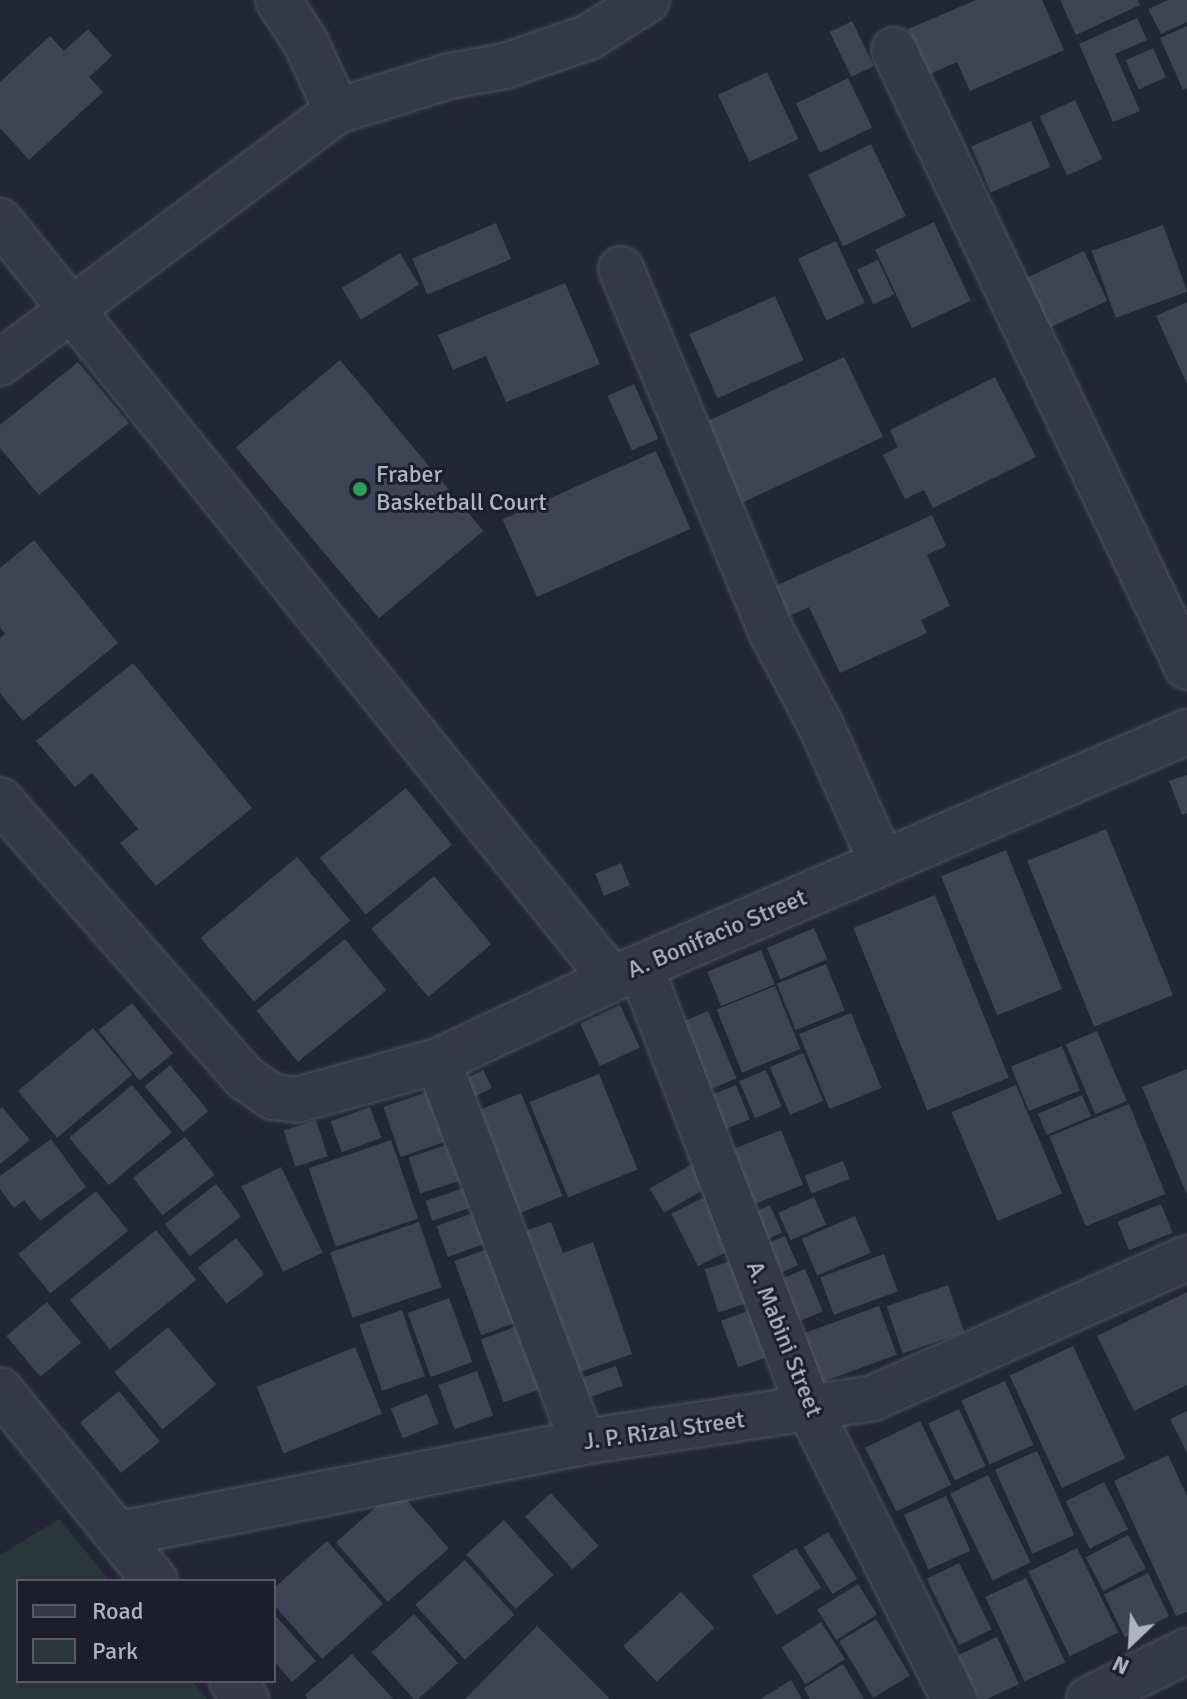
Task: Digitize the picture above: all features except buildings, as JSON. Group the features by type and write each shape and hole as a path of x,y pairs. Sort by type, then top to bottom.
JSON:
{"street":[{"path":"278,0 306,43 337,111"},
{"path":"0,363 337,111 450,76 505,66 589,37 647,0"},
{"path":"894,50 1187,667"},
{"name":"A. Mabini Street","path":"0,221 626,973 810,1410 954,1699"},
{"path":"621,269 771,631 821,726 882,863"},
{"name":"A. Bonifacio Street","path":"0,800 244,1077 273,1097 297,1100 438,1061 626,973 1187,732"},
{"path":"438,1061 583,1442"},
{"name":"J. P. Rizal Street","path":"119,1534 583,1442 810,1410 873,1398 1187,1258"},
{"path":"0,1390 153,1579"},
{"path":"1089,1699 1187,1651"},
{"path":"234,1683 246,1699"}],"green space":[{"path":"59,1519 108,1579 16,1579 16,1683 194,1683 207,1699 0,1699 0,1555"}],"place":[{"name":"Fraber Basketball Court","path":"360,489"}]}
